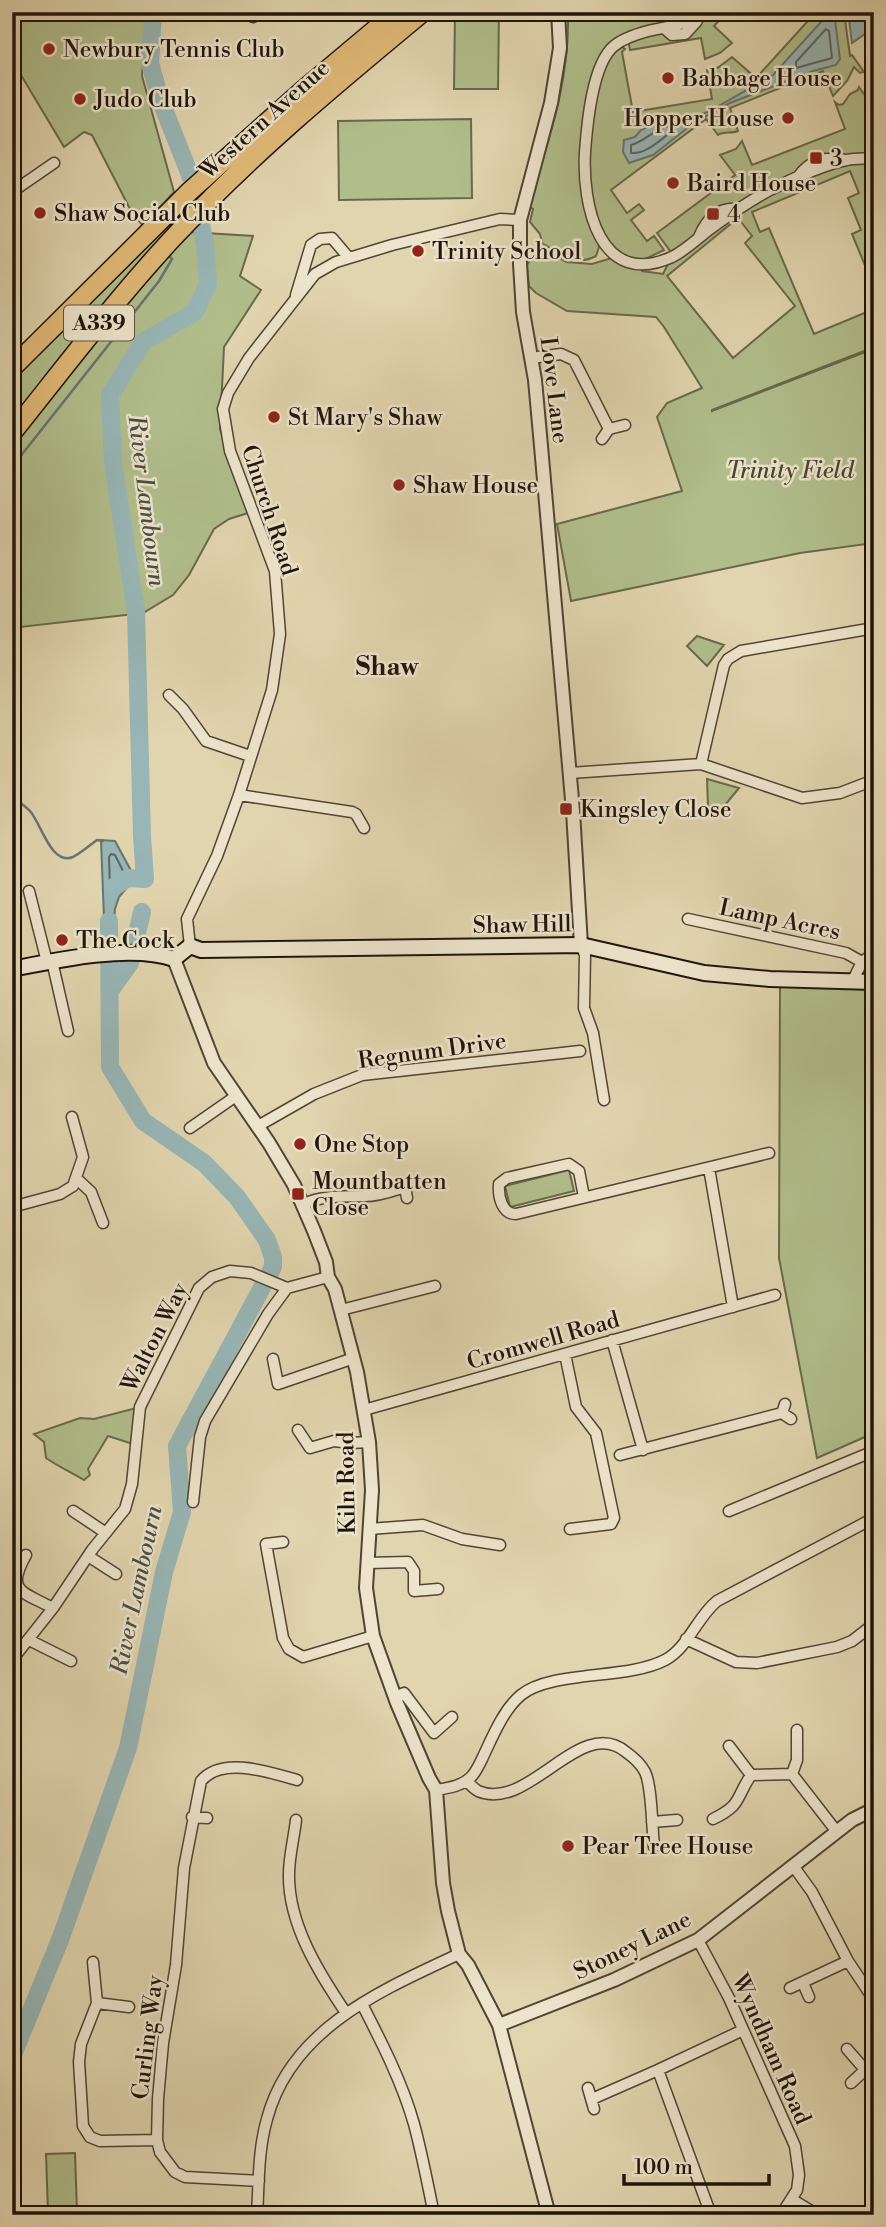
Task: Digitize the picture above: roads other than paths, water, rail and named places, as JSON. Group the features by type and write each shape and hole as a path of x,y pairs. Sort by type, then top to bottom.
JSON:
{"highway":[{"name":"Western Avenue","path":"12,368 209,173 396,12"},
{"name":"Western Avenue","path":"12,433 105,316 191,219 306,111 423,12"}],"main road":[{"name":"Shaw Hill","path":"190,946 201,950 581,945 704,973 770,979 874,982"},
{"path":"12,969 50,961 97,956 143,954 163,955 174,959 190,946"}],"street":[{"name":"Love Lane","path":"558,12 560,48 551,103 520,220 520,264 523,312 540,434 570,773 581,945"},
{"path":"704,15 624,40 614,45 604,57 595,85 587,133 585,168 586,195 592,221 599,238 610,250 624,259 642,264 659,261 679,253 738,209 797,178 846,160 874,158"},
{"path":"12,192 54,163"},
{"name":"Church Road","path":"190,946 187,919 217,856 239,795 272,690 279,634 275,571 230,451 223,409 235,378 315,274 337,262 392,245 500,219 520,220"},
{"name":"Church Road","path":"293,303 311,245 320,239 331,238 349,258"},
{"path":"531,358 561,354 574,360 609,429"},
{"path":"602,439 609,429 625,425"},
{"path":"701,764 721,675 728,659 741,651 874,628"},
{"path":"169,695 183,709 206,741 250,757"},
{"path":"570,773 701,764 802,798 840,793 874,780"},
{"path":"239,795 352,812 364,828"},
{"path":"29,891 68,1031"},
{"name":"Lamp Acres","path":"688,919 846,953 862,962"},
{"path":"581,945 585,955 584,1008 593,1033 604,1100"},
{"name":"Lamp Acres","path":"853,980 862,962 874,953"},
{"name":"Kiln Road","path":"174,959 214,1063 286,1170 303,1204 323,1255 328,1278 335,1289 354,1358 369,1442 372,1474 367,1563 368,1605 373,1636 395,1697 436,1790 443,1883 459,1954 468,1965 499,2025 549,2215"},
{"name":"Regnum Drive","path":"258,1126 314,1094 362,1075 580,1051"},
{"path":"190,1128 236,1096"},
{"path":"12,1207 66,1191 77,1180 83,1157 72,1118"},
{"path":"584,1197 579,1171 569,1164 507,1178 499,1184 502,1203 506,1212 511,1214 709,1168 769,1153"},
{"path":"709,1168 733,1307"},
{"path":"77,1180 102,1206 103,1223"},
{"path":"303,1204 326,1197 348,1195 368,1202 405,1187 407,1198"},
{"name":"Walton Way","path":"12,1660 125,1509 130,1495 137,1420 142,1399 194,1294 208,1279 223,1272 242,1271 284,1287"},
{"path":"193,1502 200,1437 205,1421 284,1287 328,1278"},
{"path":"341,1310 435,1286"},
{"name":"Cromwell Road","path":"364,1410 775,1295"},
{"path":"612,1340 643,1450"},
{"path":"565,1354 576,1407 596,1433 614,1518 611,1524 570,1530"},
{"path":"272,1359 278,1384 354,1358"},
{"path":"620,1455 786,1412"},
{"path":"298,1430 310,1448 334,1441 369,1442"},
{"path":"729,1511 874,1451"},
{"path":"73,1511 106,1533"},
{"path":"436,1790 466,1781 475,1772 511,1706 529,1689 660,1662 670,1657 717,1601 874,1518"},
{"path":"369,1529 423,1525 462,1539 500,1545"},
{"path":"283,1542 266,1544 283,1638 289,1649 303,1657 373,1636"},
{"path":"26,1555 16,1571 16,1583 21,1592 53,1608"},
{"path":"88,1556 116,1574"},
{"path":"367,1563 408,1562 414,1571 414,1591 438,1589"},
{"path":"686,1639 736,1662 757,1663 837,1647 852,1641 874,1624"},
{"path":"29,1640 71,1661"},
{"path":"395,1697 404,1693 434,1733 452,1717"},
{"path":"792,1774 797,1760 797,1730"},
{"path":"466,1781 478,1791 497,1794 513,1791 579,1751 601,1743 621,1748 635,1759 645,1772 654,1847"},
{"path":"729,1746 751,1775"},
{"name":"Curling Way","path":"157,2140 159,2074 176,1965 179,1903 192,1817 201,1781 217,1768 236,1767 286,1772 297,1780"},
{"path":"751,1775 792,1774"},
{"path":"792,1774 837,1832"},
{"path":"713,1819 730,1811 751,1775"},
{"name":"Stoney Lane","path":"499,2025 614,1980 698,1940 852,1820 874,1809"},
{"path":"192,1817 206,1818"},
{"path":"296,1820 300,1834 289,1876 293,1913 329,1987 346,2013"},
{"path":"652,1822 677,1820"},
{"path":"794,1867 824,1912 848,1961 874,2000"},
{"name":"Wyndham Road","path":"698,1940 729,1998 794,2146 799,2175 793,2200"},
{"path":"257,2215 262,2142 269,2112 278,2089 303,2051 324,2029 346,2013 459,1954"},
{"path":"790,1988 848,1961"},
{"path":"93,1962 97,2003 81,2044 79,2088 83,2126 90,2137 100,2141 157,2140 167,2163 175,2172 185,2177 199,2180 259,2181"},
{"path":"803,1983 809,1997"},
{"path":"97,2003 128,2007"},
{"path":"362,2004 390,2060 408,2106 434,2215"},
{"path":"588,2088 593,2104 658,2070 743,2031"},
{"path":"847,2049 874,2080"},
{"path":"658,2070 711,2215"},
{"path":"851,2082 865,2070"},
{"path":"781,2215 793,2200 818,2215"}],"water":[{"path":"830,12 834,12 840,59 836,65 813,71 730,103 695,122 653,155 629,163 623,152 624,140 635,137 641,130 662,120 683,119 708,112 773,75"},
{"path":"848,12 874,12 871,28 852,43"},
{"path":"101,840 115,841 135,878 119,897 115,909 112,945 105,945"}],"waterway":[{"name":"River Lambourn","path":"115,886 128,878 145,879 136,612 113,463 110,395 143,342 195,312 208,284 205,244 192,180 160,99 150,63 153,12"},
{"path":"12,467 159,281 172,259 169,256"},
{"path":"12,796 30,811 47,842 65,858 73,857 97,840 103,841"},
{"name":"River Lambourn","path":"110,991 130,963 142,912"},
{"name":"River Lambourn","path":"12,2057 60,1940 128,1748 164,1572 182,1512 177,1446 273,1267 273,1257 267,1240 237,1197 204,1163 143,1121 110,1067 109,921"}],"place":[{"name":"Newbury Tennis Club","path":"49,49"},
{"name":"Babbage House","path":"668,78"},
{"name":"Judo Club","path":"80,99"},
{"name":"Hopper House","path":"788,118"},
{"name":"3","path":"816,158"},
{"name":"Baird House","path":"673,183"},
{"name":"Shaw Social Club","path":"40,213"},
{"name":"4","path":"713,214"},
{"name":"Trinity School","path":"418,251"},
{"name":"St Mary's Shaw","path":"274,417"},
{"name":"Shaw House","path":"399,485"},
{"name":"Kingsley Close","path":"566,809"},
{"name":"The Cock","path":"62,940"},
{"name":"One Stop","path":"300,1144"},
{"name":"Mountbatten Close","path":"298,1194"},
{"name":"Pear Tree House","path":"568,1846"}],"district":[{"name":"Shaw","path":"387,666"}],"park label":[{"name":"Trinity Field","path":"790,470"}]}
